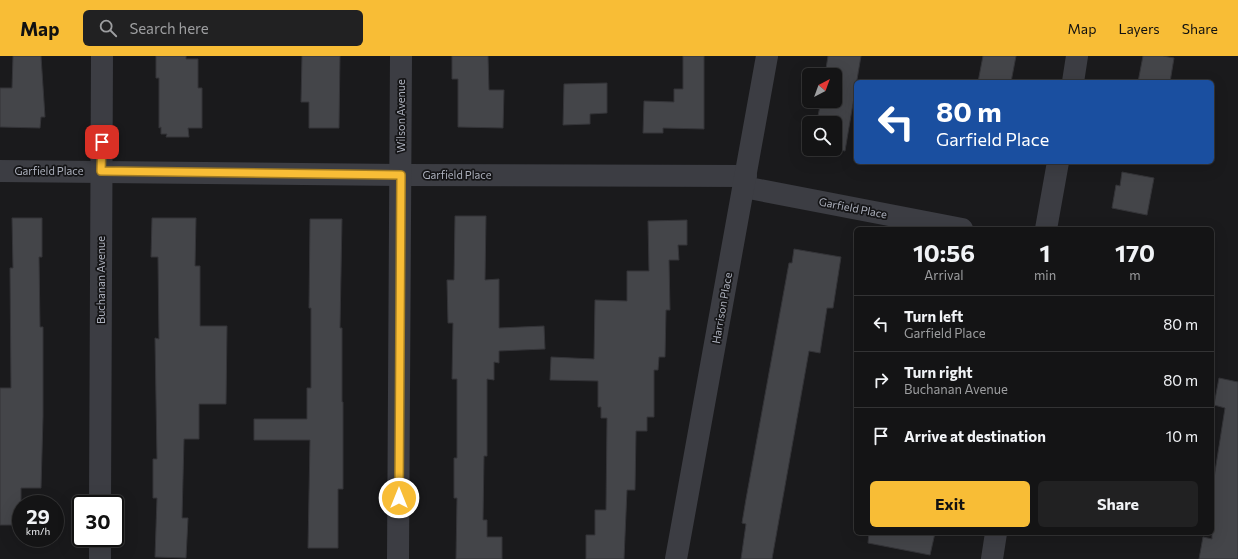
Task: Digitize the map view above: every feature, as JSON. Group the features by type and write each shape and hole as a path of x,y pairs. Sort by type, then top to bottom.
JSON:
{"street":[{"name":"Buchanan Avenue","path":"100,495 102,56"},
{"name":"Wilson Avenue","path":"398,559 401,56"},
{"name":"Harrison Place","path":"676,559 767,56"},
{"path":"1073,80 1077,56"},
{"path":"1046,227 1058,164"},
{"name":"Garfield Place","path":"0,171 401,175 745,181 953,227"},
{"path":"992,559 996,535"},
{"path":"100,547 100,559"}],"building":[{"path":"13,56 41,56 45,117 41,117 40,128 0,127 0,88 12,88"},
{"path":"156,56 186,56 186,59 198,59 198,88 202,88 202,128 188,128 189,137 166,137 167,134 161,134 161,127 159,128 159,78 156,78"},
{"path":"302,56 340,56 339,128 309,128 309,102 301,102"},
{"path":"452,56 488,56 489,90 504,90 503,128 458,127 458,79 452,79"},
{"path":"683,56 704,56 704,129 663,128 663,133 643,133 644,101 674,102 674,89 683,89"},
{"path":"828,56 861,56 857,80 854,80 854,98 845,151 842,150 842,116 818,116 820,108 842,108 842,68 826,68"},
{"path":"983,56 1016,56 1011,80 978,80"},
{"path":"1143,56 1163,56 1174,58 1170,80 1138,80"},
{"path":"607,83 607,113 590,114 590,124 563,125 564,84"},
{"path":"1122,172 1154,178 1147,215 1112,208 1116,185 1120,186"},
{"path":"455,216 486,216 485,280 499,279 499,328 544,326 545,349 499,351 499,363 494,362 494,380 487,379 487,456 484,456 483,520 487,520 487,537 502,537 502,559 456,559 457,498 454,498 454,458 457,458 457,379 452,379 453,323 448,323 447,280 454,280"},
{"path":"12,218 42,218 42,257 39,257 40,327 43,327 41,488 21,488 21,495 12,495 12,525 0,525 0,388 11,388 10,268 13,268"},
{"path":"152,218 196,218 195,266 200,266 200,326 227,326 226,404 199,404 199,439 184,439 182,518 188,518 186,558 155,557 157,498 153,498 153,459 157,459 155,338 159,339 158,257 151,257"},
{"path":"310,219 342,219 340,328 342,328 343,489 338,489 338,548 308,548 310,440 254,440 254,419 307,419 307,388 311,388 311,308 309,308"},
{"path":"687,220 687,245 678,245 679,260 669,260 670,310 666,310 665,357 659,357 658,370 654,370 654,417 647,417 647,431 636,431 635,490 627,490 624,559 586,559 586,535 595,535 595,510 606,510 607,418 601,418 601,407 598,407 598,381 550,380 551,357 594,359 595,300 627,301 627,271 649,271 648,221"},
{"path":"794,249 841,257 833,308 827,308 820,353 809,351 772,559 741,559 746,524 742,523 746,499 789,263 792,263"},
{"path":"1219,378 1238,382 1238,559 1199,559 1203,537 1212,539 1212,535 1214,535 1214,478 1225,408 1214,405"},
{"path":"869,535 935,535 930,555 868,543"}],"route":[{"path":"102,142 101,171 401,175 399,498"}]}
